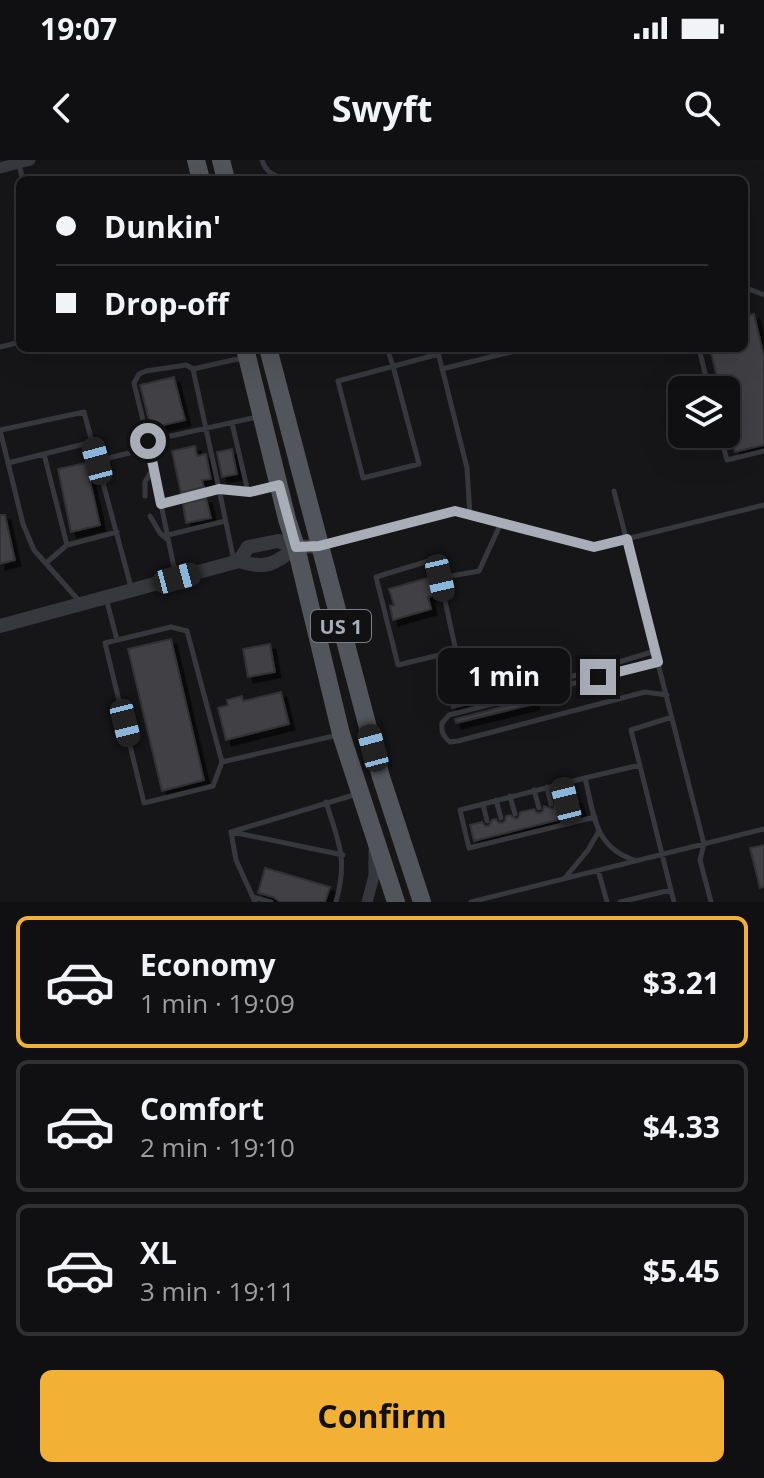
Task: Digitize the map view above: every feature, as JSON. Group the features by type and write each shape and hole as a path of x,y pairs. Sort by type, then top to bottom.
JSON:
{"main road":[{"name":"US 1","path":"246,352 341,734 396,902"},
{"name":"US 1","path":"269,352 381,777 422,902"}],"street":[{"path":"0,626 236,561 248,547 278,541 296,547 319,546"},
{"path":"367,812 374,846 374,876 367,902"}],"lane":[{"path":"262,160 270,174 276,176"},
{"path":"177,578 135,379 146,371 186,365 193,369 246,352"},
{"path":"388,352 393,366 419,464 363,478 338,381 393,366 435,352"},
{"path":"438,352 467,468 470,515"},
{"path":"442,369 511,352"},
{"path":"700,352 706,376"},
{"path":"193,369 236,561"},
{"path":"82,604 34,550 23,524 0,430 84,412 131,590"},
{"path":"97,461 205,428 262,416"},
{"path":"232,423 248,492"},
{"path":"0,472 44,454 92,442"},
{"path":"724,448 727,460 764,451"},
{"path":"44,454 67,545"},
{"path":"145,496 145,482 153,468"},
{"path":"161,504 219,489 248,492 279,485"},
{"path":"614,491 704,844 700,860 711,902"},
{"path":"319,546 455,511 594,547 764,505"},
{"path":"150,516 160,533 168,538 225,521"},
{"path":"440,578 479,571 501,523"},
{"path":"46,563 67,545 117,532"},
{"path":"435,559 440,578 456,651 398,665 376,577 435,559"},
{"path":"106,597 117,640"},
{"path":"171,627 187,631 222,762 213,786 144,803 105,643 171,627"},
{"path":"539,692 560,680 655,651"},
{"path":"658,662 449,715 442,723 444,737 450,742 458,741 645,692 667,695"},
{"path":"672,717 631,730 674,902"},
{"path":"222,762 341,734"},
{"path":"595,817 570,819 491,839 469,848 460,810 640,765"},
{"path":"585,778 599,831 618,855 637,861"},
{"path":"562,783 566,801"},
{"path":"547,787 551,804"},
{"path":"534,790 539,808"},
{"path":"231,832 361,792"},
{"path":"510,796 515,814"},
{"path":"496,800 501,818"},
{"path":"326,802 343,855 336,902"},
{"path":"483,804 487,821"},
{"path":"471,902 764,829"},
{"path":"565,878 599,831"},
{"path":"231,832 343,855"},
{"path":"231,832 236,860 254,899 271,902"},
{"path":"598,870 607,902"},
{"path":"620,902 671,890"}],"building":[{"path":"754,314 764,357 764,445 735,452 734,448 740,448 740,376 717,376 711,352 748,352 748,316"},
{"path":"174,377 185,420 151,428 140,385"},
{"path":"195,446 197,456 206,454 211,479 202,480 204,487 181,493 172,451"},
{"path":"232,449 237,474 222,477 217,452"},
{"path":"86,463 100,525 71,532 58,469"},
{"path":"206,498 211,518 186,523 183,504"},
{"path":"0,515 5,515 15,560 0,564"},
{"path":"431,577 436,595 428,597 431,609 393,620 390,606 394,605 389,589"},
{"path":"171,639 204,780 162,791 128,649"},
{"path":"270,644 275,672 248,677 243,649"},
{"path":"528,680 531,689 452,708 450,699"},
{"path":"281,692 289,724 226,740 218,708 228,705 227,700 242,696 243,701"},
{"path":"533,699 534,704 456,723 455,719"},
{"path":"576,798 581,814 474,841 470,825 482,822 489,826 496,819 502,823 506,816 516,819 520,812 534,809 540,813 544,806 553,809 556,803 561,802 568,806 571,799"},
{"path":"764,845 764,887 760,888 750,848"},
{"path":"265,868 330,887 325,902 280,902 258,893"}],"route":[{"path":"148,441 161,504 219,489 250,492 279,485 296,547 319,546 455,511 594,547 627,539 658,662 598,677"}]}
